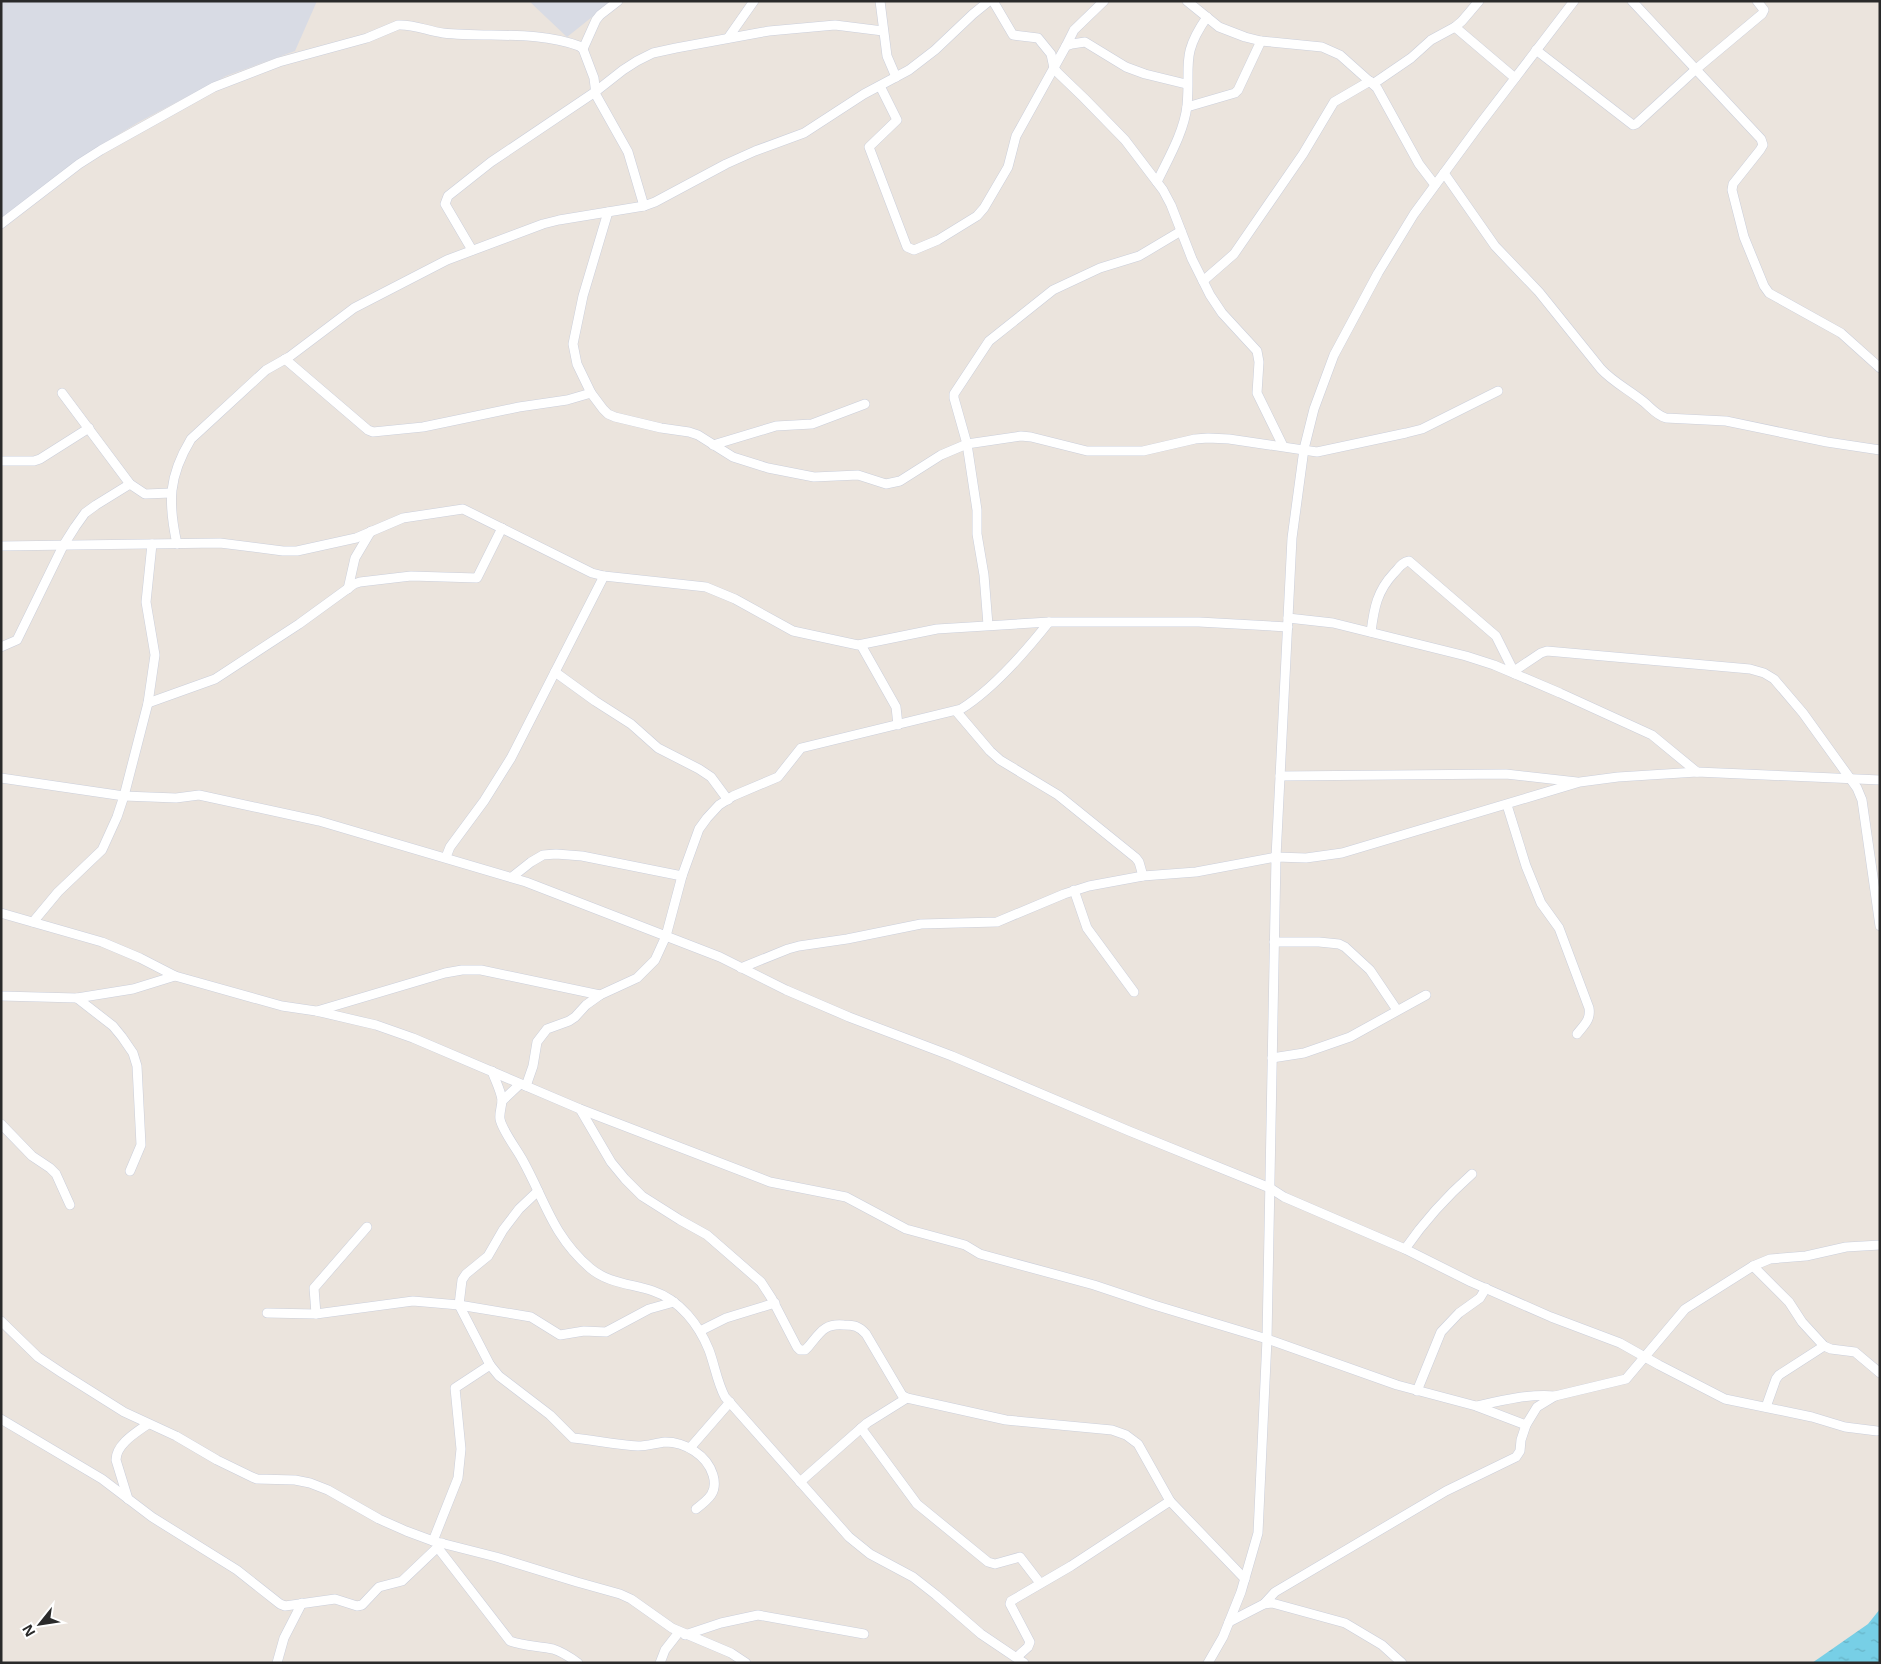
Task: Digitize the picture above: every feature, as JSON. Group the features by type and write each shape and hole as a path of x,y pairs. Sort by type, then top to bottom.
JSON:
{"street":[{"path":"618,1 596,20 584,49 596,85 595,92 628,152 644,206"},
{"path":"728,38 754,1"},
{"path":"880,1 889,64 896,77"},
{"path":"178,544 172,522 171,493 184,450 191,439 266,370 285,360 354,308 447,260 472,250 543,224 644,206 726,164 804,133 864,94 909,70 935,50 972,14 989,1"},
{"path":"993,1 1014,35 1038,38 1051,54 1054,68 1125,140 1157,182 1171,205 1203,281 1222,313 1257,351 1259,362 1257,393 1283,446"},
{"path":"880,86 898,120 869,147 907,247 914,250 938,240 977,216 984,208 1008,167 1016,136 1074,30 1104,1"},
{"path":"1187,1 1220,27 1245,37 1262,42 1322,47 1340,55 1372,82 1419,164 1435,185"},
{"path":"1203,281 1234,254 1303,154 1334,102 1411,58 1431,40 1455,27 1479,1"},
{"path":"1208,1663 1223,1638 1245,1579 1258,1533 1267,1339 1276,856 1292,538 1304,449 1314,409 1334,355 1378,272 1414,214 1574,1"},
{"path":"1632,1 1761,139 1763,145 1733,184 1732,190 1744,237 1764,286 1774,297 1841,333 1880,368"},
{"path":"1536,50 1633,125 1762,14 1763,7 1757,1"},
{"path":"1157,182 1173,150 1187,107 1186,84 1189,50 1195,35 1208,18"},
{"path":"1083,21 1085,42"},
{"path":"1,224 79,164 214,86 279,62 367,38 398,24 445,33 541,37 571,43 584,49"},
{"path":"472,250 445,204 448,196 491,162 595,92 637,61 653,54 676,48 768,31 835,25 883,31"},
{"path":"1455,27 1515,78"},
{"path":"1066,46 1085,42 1126,67 1145,74 1186,84"},
{"path":"1187,107 1235,93 1262,42"},
{"path":"1444,173 1495,246 1539,292 1608,377 1642,400 1657,415 1666,418 1726,421 1827,442 1880,450"},
{"path":"608,212 582,296 573,344 577,364 591,393 603,409 615,417 661,428 689,432 733,456 768,468 814,477 858,475 886,484 900,481 941,455 967,444 1021,436 1087,451 1143,451 1195,439 1229,438 1317,452 1406,434 1436,422 1498,392"},
{"path":"988,625 984,575 977,534 977,510 967,444 954,394 990,341 1053,290 1100,268 1139,256 1181,231"},
{"path":"285,360 368,430 373,432 423,428 519,407 567,400 591,393"},
{"path":"62,393 130,484 144,494 171,493"},
{"path":"713,445 776,426 812,424 865,404"},
{"path":"1,461 34,461 40,459 89,428"},
{"path":"1,647 18,640 63,546 86,514 130,484"},
{"path":"1,546 230,544 297,551 344,541 403,518 466,510 575,565 604,576 706,587 735,599 793,631 851,644 861,645 937,629 1049,622 1333,623 1466,656 1515,672 1626,721 1652,735 1697,772"},
{"path":"148,703 215,679 360,582 398,577 477,578 502,528"},
{"path":"348,589 355,558 371,531"},
{"path":"33,922 58,892 102,850 117,818 124,796 148,703 154,655 146,602 152,544"},
{"path":"1371,632 1380,590 1403,563 1409,560 1491,631 1500,642 1515,672"},
{"path":"446,857 450,847 484,801 511,758 604,576"},
{"path":"502,1101 523,1085 533,1066 537,1042 547,1029 569,1021 586,1005 600,996 637,978 655,960 666,936 682,876 698,829 707,818 728,800 778,777 801,748 956,711 966,706 1020,656 1049,622"},
{"path":"861,645 896,707 898,724"},
{"path":"1515,672 1541,652 1547,651 1750,669 1764,673 1774,679 1804,713 1851,778 1862,800 1880,926"},
{"path":"555,672 630,724 658,748 711,777 728,800"},
{"path":"956,711 1000,760 1058,795 1136,858 1143,876"},
{"path":"741,968 799,946 927,924 997,922 1074,890 1143,876 1196,872 1276,856 1321,857 1342,853 1580,782 1618,777 1697,772 1880,780"},
{"path":"1280,776 1506,774 1580,782"},
{"path":"1,778 124,796 176,798 199,796 319,821 446,857 548,889 666,936 849,1017 952,1056 1270,1188 1284,1197 1405,1249 1486,1288 1570,1324 1608,1337 1725,1399 1812,1417 1845,1427 1878,1431"},
{"path":"1507,805 1526,866 1542,903 1559,928 1590,1008 1588,1020 1577,1034"},
{"path":"512,877 543,855 556,854 582,856 682,876"},
{"path":"1074,890 1087,928 1134,992"},
{"path":"1,913 102,942 140,958 175,976 282,1006 316,1011 376,1025 413,1038 580,1108 770,1182 846,1197 906,1229 965,1246 980,1254 1094,1284 1154,1305 1267,1339 1417,1391 1476,1406 1526,1425"},
{"path":"1274,942 1319,942 1339,944 1345,947 1370,970 1397,1010"},
{"path":"316,1011 445,973 462,970 481,970 600,996"},
{"path":"1,996 77,998 133,989 175,976"},
{"path":"1272,1058 1304,1053 1350,1037 1426,995"},
{"path":"77,998 112,1026 122,1037 133,1053 137,1066 141,1146 130,1171"},
{"path":"492,1072 502,1101 500,1120 526,1166 552,1224 572,1250 591,1269 604,1277 652,1290 663,1294 674,1302 700,1331 709,1351 720,1386 730,1402 861,1548 913,1577 981,1634 1021,1660 1030,1642 1010,1602 1071,1566 1170,1501"},
{"path":"580,1108 611,1162 642,1196 707,1236 761,1282 775,1303 797,1348 805,1350 822,1330 834,1324 855,1325 866,1334 902,1395 907,1398 1006,1420 1112,1430 1126,1434 1138,1444 1145,1454 1170,1501 1245,1579"},
{"path":"1,1124 32,1156 56,1174 70,1205"},
{"path":"1405,1249 1416,1232 1447,1196 1472,1174"},
{"path":"538,1191 503,1230 488,1256 466,1274 462,1280 459,1305 490,1365 499,1376 550,1415 573,1438 638,1446 667,1442 690,1448 705,1459 713,1476 715,1488 710,1499 696,1509"},
{"path":"316,1314 314,1288 368,1227"},
{"path":"1476,1406 1522,1396 1555,1396 1621,1382 1626,1379 1686,1310 1753,1266 1770,1259 1806,1256 1846,1247 1880,1245"},
{"path":"1753,1266 1789,1302 1802,1322 1824,1346 1831,1350 1855,1352 1880,1372"},
{"path":"1417,1391 1441,1332 1459,1313 1480,1298 1486,1288"},
{"path":"267,1313 316,1314 413,1301 459,1305 531,1317 560,1334 584,1331 606,1332 649,1309 674,1302"},
{"path":"700,1331 726,1318 775,1303"},
{"path":"1,1321 38,1357 124,1412 176,1436 217,1460 252,1477 310,1483 328,1490 397,1527 438,1544 496,1557 620,1594 631,1599 682,1634 731,1653 746,1663"},
{"path":"1766,1407 1776,1379 1824,1346"},
{"path":"1,1419 102,1479 152,1517 237,1570 280,1604 284,1606 335,1599 357,1606 362,1604 379,1587 402,1581 438,1544 458,1478 461,1449 454,1388 490,1365"},
{"path":"1264,1604 1274,1592 1437,1496 1516,1457 1520,1451 1526,1425 1537,1408 1555,1396"},
{"path":"800,1482 867,1423 907,1398"},
{"path":"690,1448 730,1402"},
{"path":"128,1499 116,1455 132,1436 148,1424"},
{"path":"861,1428 917,1504 988,1562 995,1564 1020,1557 1040,1583"},
{"path":"438,1544 510,1641 516,1644 554,1650 578,1663"},
{"path":"1229,1622 1264,1604 1272,1602 1345,1623 1382,1645 1402,1663"},
{"path":"277,1663 284,1638 302,1603"},
{"path":"660,1663 665,1650 682,1634 758,1615 864,1634"}],"shaded area":[{"path":"1,1 317,1 295,51 226,76 139,122 101,145 1,220"},
{"path":"529,1 612,1 567,37"}],"water":[{"path":"1880,1609 1880,1663 1812,1663 1868,1624"}]}
